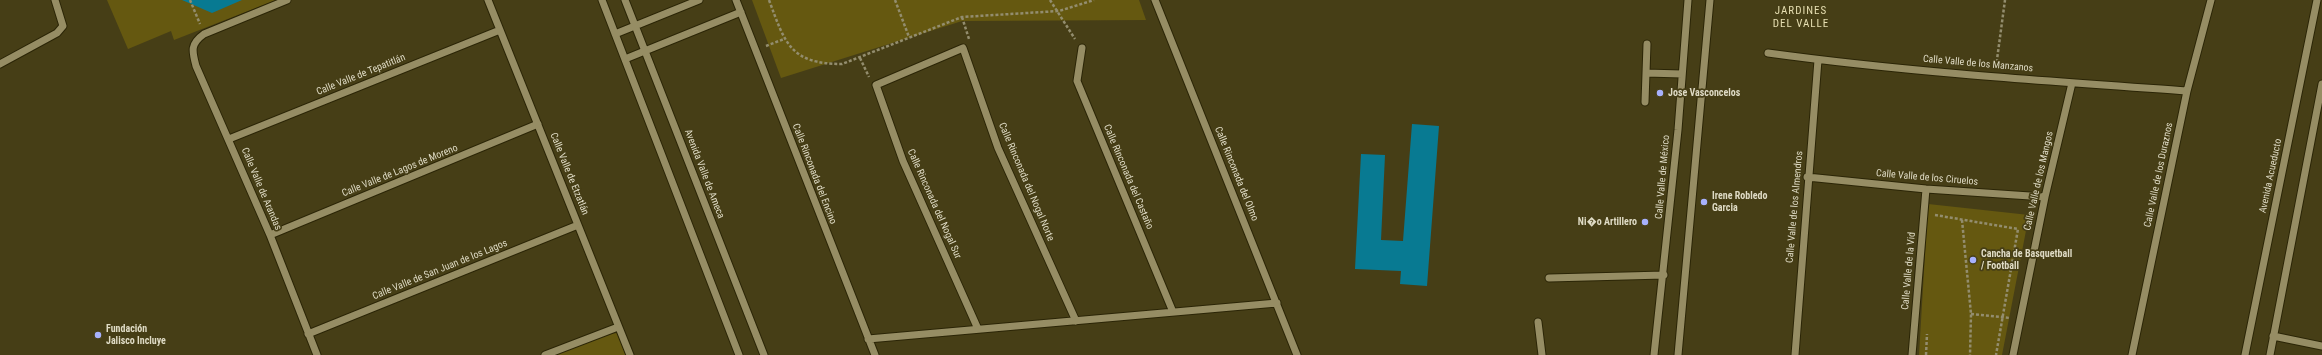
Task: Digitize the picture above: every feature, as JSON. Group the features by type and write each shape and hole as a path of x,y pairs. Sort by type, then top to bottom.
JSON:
{"street":[{"path":"0,64 57,33 63,26 55,0"},
{"path":"204,34 287,0"},
{"name":"Calle Valle de Etzatlán","path":"488,0 630,355"},
{"path":"602,0 738,355"},
{"name":"Avenida Valle de Ameca","path":"625,0 764,355"},
{"path":"615,34 699,0"},
{"name":"Calle Rinconada del Encino","path":"736,0 875,355"},
{"name":"Calle Rinconada del Olmo","path":"1155,0 1298,355"},
{"name":"Calle Valle de México","path":"1654,355 1664,275 1688,0"},
{"path":"1678,355 1710,0"},
{"name":"Calle Valle de los Duraznos","path":"2132,355 2187,90 2211,0"},
{"name":"Avenida Acueducto","path":"2245,355 2317,0"},
{"path":"625,60 741,12"},
{"name":"Calle Valle de Tepatitlán","path":"229,139 500,30"},
{"name":"Calle Valle de Arandas","path":"204,34 196,40 192,52 196,66 270,235 317,355"},
{"path":"1645,102 1647,44"},
{"path":"876,85 963,48"},
{"name":"Calle Rinconada del Nogal Norte","path":"963,48 998,148 1076,321"},
{"name":"Calle Rinconada del Castaño","path":"1082,48 1077,81 1173,312"},
{"name":"Calle Valle de los Manzanos","path":"1768,53 1818,60 2072,83 2187,90"},
{"name":"Calle Valle de los Almendros","path":"1794,355 1807,177 1818,60"},
{"path":"1646,73 1682,74"},
{"name":"Calle Valle de los Mangos","path":"2014,355 2045,197 2072,83"},
{"path":"2270,355 2322,84"},
{"name":"Calle Rinconada del Nogal Sur","path":"876,85 903,161 978,329"},
{"name":"Calle Valle de Lagos de Moreno","path":"270,235 538,124"},
{"name":"Calle Valle de los Ciruelos","path":"1807,177 1926,189 2045,197"},
{"name":"Calle Valle de la Vid","path":"1912,355 1926,189"},
{"name":"Calle Valle de San Juan de los Lagos","path":"308,334 578,225"},
{"path":"1549,278 1664,275"},
{"path":"868,339 1277,303"},
{"path":"1538,322 1542,355"},
{"path":"545,355 618,327"},
{"path":"2273,336 2322,346"}],"path":[{"path":"190,0 204,34"},
{"path":"769,0 784,38 792,50 807,60 825,64 842,64 860,58 962,17 1059,11 1094,0"},
{"path":"895,0 910,37"},
{"path":"1050,0 1059,11 1069,31 1082,48"},
{"path":"1995,75 2005,0"},
{"path":"962,17 970,37 963,48"},
{"path":"755,50 784,38"},
{"path":"860,58 868,76 876,85"},
{"path":"1934,223 1935,215 2018,229 1996,355"},
{"path":"1962,220 1971,314 1970,355"},
{"path":"1971,314 2020,320"},
{"path":"1926,355 1927,331"}],"shaded area":[{"path":"107,0 276,0 174,40 171,31 128,49"},
{"path":"752,0 1139,0 1146,20 962,21 781,78"},
{"path":"1928,204 2029,215 2002,355 1919,355"},
{"path":"618,333 626,355 554,355 606,334"}],"building":[{"path":"182,0 242,0 212,13"},
{"path":"1412,124 1439,126 1427,286 1400,284 1401,271 1355,269 1361,154 1385,155 1381,240 1403,241"}],"place":[{"name":"Jose Vasconcelos","path":"1660,93"},
{"name":"Irene Robledo Garcia","path":"1704,202"},
{"name":"Ni�o Artillero","path":"1645,222"},
{"name":"Cancha de Basquetball / Football","path":"1973,260"},
{"name":"Fundación Jalisco Incluye","path":"98,335"}],"district":[{"name":"JARDINES DEL VALLE","path":"1801,17"}]}
